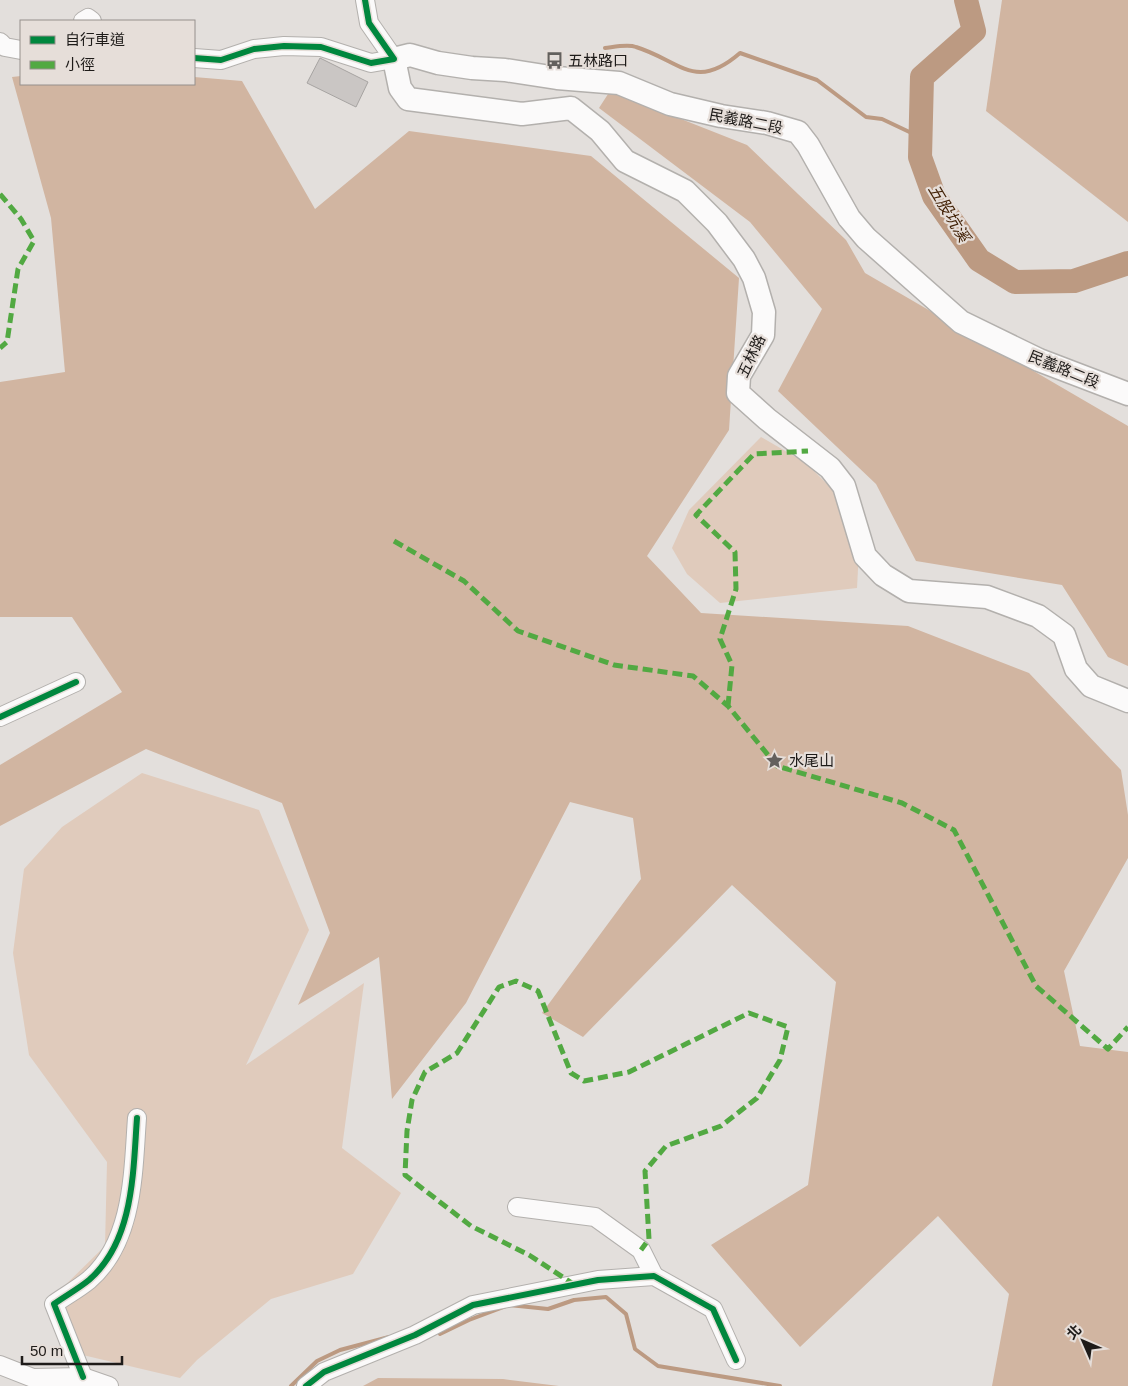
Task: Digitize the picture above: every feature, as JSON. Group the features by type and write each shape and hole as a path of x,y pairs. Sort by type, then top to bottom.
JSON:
{"main road":[{"name":"民義路二段","path":"394,59 410,55 438,63 464,67 619,83 670,104 721,116 767,123 798,132 808,145 849,218 866,238 961,322 1039,360 1128,394"},
{"name":"五林路","path":"394,59 400,88 408,99 522,114 571,108 600,131 626,160 685,191 717,223 744,260 754,278 764,312 763,335 739,376 738,393 767,419 830,468 844,486 865,556 883,575 909,590 987,597 1013,605 1038,616 1064,636 1076,669 1091,686 1128,701"}],"street":[{"path":"195,58 222,60 254,49 284,46 321,46 371,63 394,59 369,23 365,0"},
{"path":"0,42 5,47 20,50"},
{"path":"0,717 76,682"},
{"path":"83,1377 54,1304 90,1279 113,1252 130,1201 137,1118"},
{"path":"517,1206 595,1217 641,1250 654,1276"},
{"path":"306,1386 324,1372 416,1335 473,1305 598,1280 654,1276 713,1309 736,1360"},
{"path":"0,1365 34,1378 83,1377 109,1386"}],"shaded area":[{"path":"1002,0 1128,0 1128,222 986,111"},
{"path":"20,76 20,85 195,85 195,77 242,81 315,209 409,131 591,156 739,278 729,430 647,556 701,613 908,626 1029,673 1121,770 1128,815 1128,858 1064,971 1080,1046 1128,1052 1128,1386 992,1386 1009,1294 938,1216 800,1347 711,1245 808,1185 836,982 732,885 583,1037 542,1013 641,879 633,818 570,802 466,1003 392,1099 379,957 298,1005 330,933 282,803 146,749 0,826 0,765 122,692 72,617 0,617 0,382 65,372 51,218 12,77"},
{"path":"610,91 747,145 846,240 865,273 1128,426 1128,666 1108,657 1062,585 916,561 876,484 778,391 822,309 750,222 599,108"},
{"path":"761,437 806,463 849,506 859,550 857,588 720,603 687,574 672,548 689,510"},
{"path":"142,773 259,810 309,930 246,1065 364,983 342,1148 401,1193 353,1274 271,1299 197,1360 180,1378 70,1352 45,1305 105,1246 107,1162 29,1055 13,953 24,869 62,827"},
{"path":"378,1378 503,1379 559,1386 363,1386"}],"building":[{"path":"320,58 368,82 356,107 307,83"}],"waterway":[{"name":"五股坑溪","path":"966,0 974,31 922,77 920,157 934,196 979,260 1015,282 1074,281 1128,263"},
{"path":"605,48 633,46 688,70 699,72 724,65 740,53 817,80 866,117 882,119 920,137"},
{"path":"440,1334 469,1320 509,1305 548,1309 574,1300 606,1297 626,1314 635,1349 658,1366 780,1386"},
{"path":"291,1386 317,1361 340,1350 389,1337"}],"marked path":[{"path":"0,194 21,219 34,241 18,269 7,342 0,348"},
{"path":"728,706 732,665 720,639 736,589 735,552 696,515 754,454 808,451"},
{"path":"394,541 464,581 518,631 614,665 693,676 728,706 777,766 902,803 954,830 1036,986 1108,1049 1128,1027"},
{"path":"575,1285 529,1255 471,1226 405,1175 407,1131 412,1100 425,1072 457,1053 499,987 516,981 538,991 571,1073 584,1081 629,1072 749,1013 788,1027 780,1060 757,1098 721,1126 666,1146 645,1171 649,1239 641,1250"}],"cycle path":[{"path":"195,58 221,60 254,49 284,46 321,47 371,63 394,59 369,23 365,0"},
{"path":"0,717 76,682"},
{"path":"83,1377 54,1304 89,1280 104,1264 115,1246 123,1226 132,1183 137,1118"},
{"path":"306,1386 324,1372 415,1335 473,1305 598,1280 654,1276 713,1309 736,1360"}],"place":[{"name":"五林路口","path":"554,60"},
{"name":"水尾山","path":"775,760"}]}
